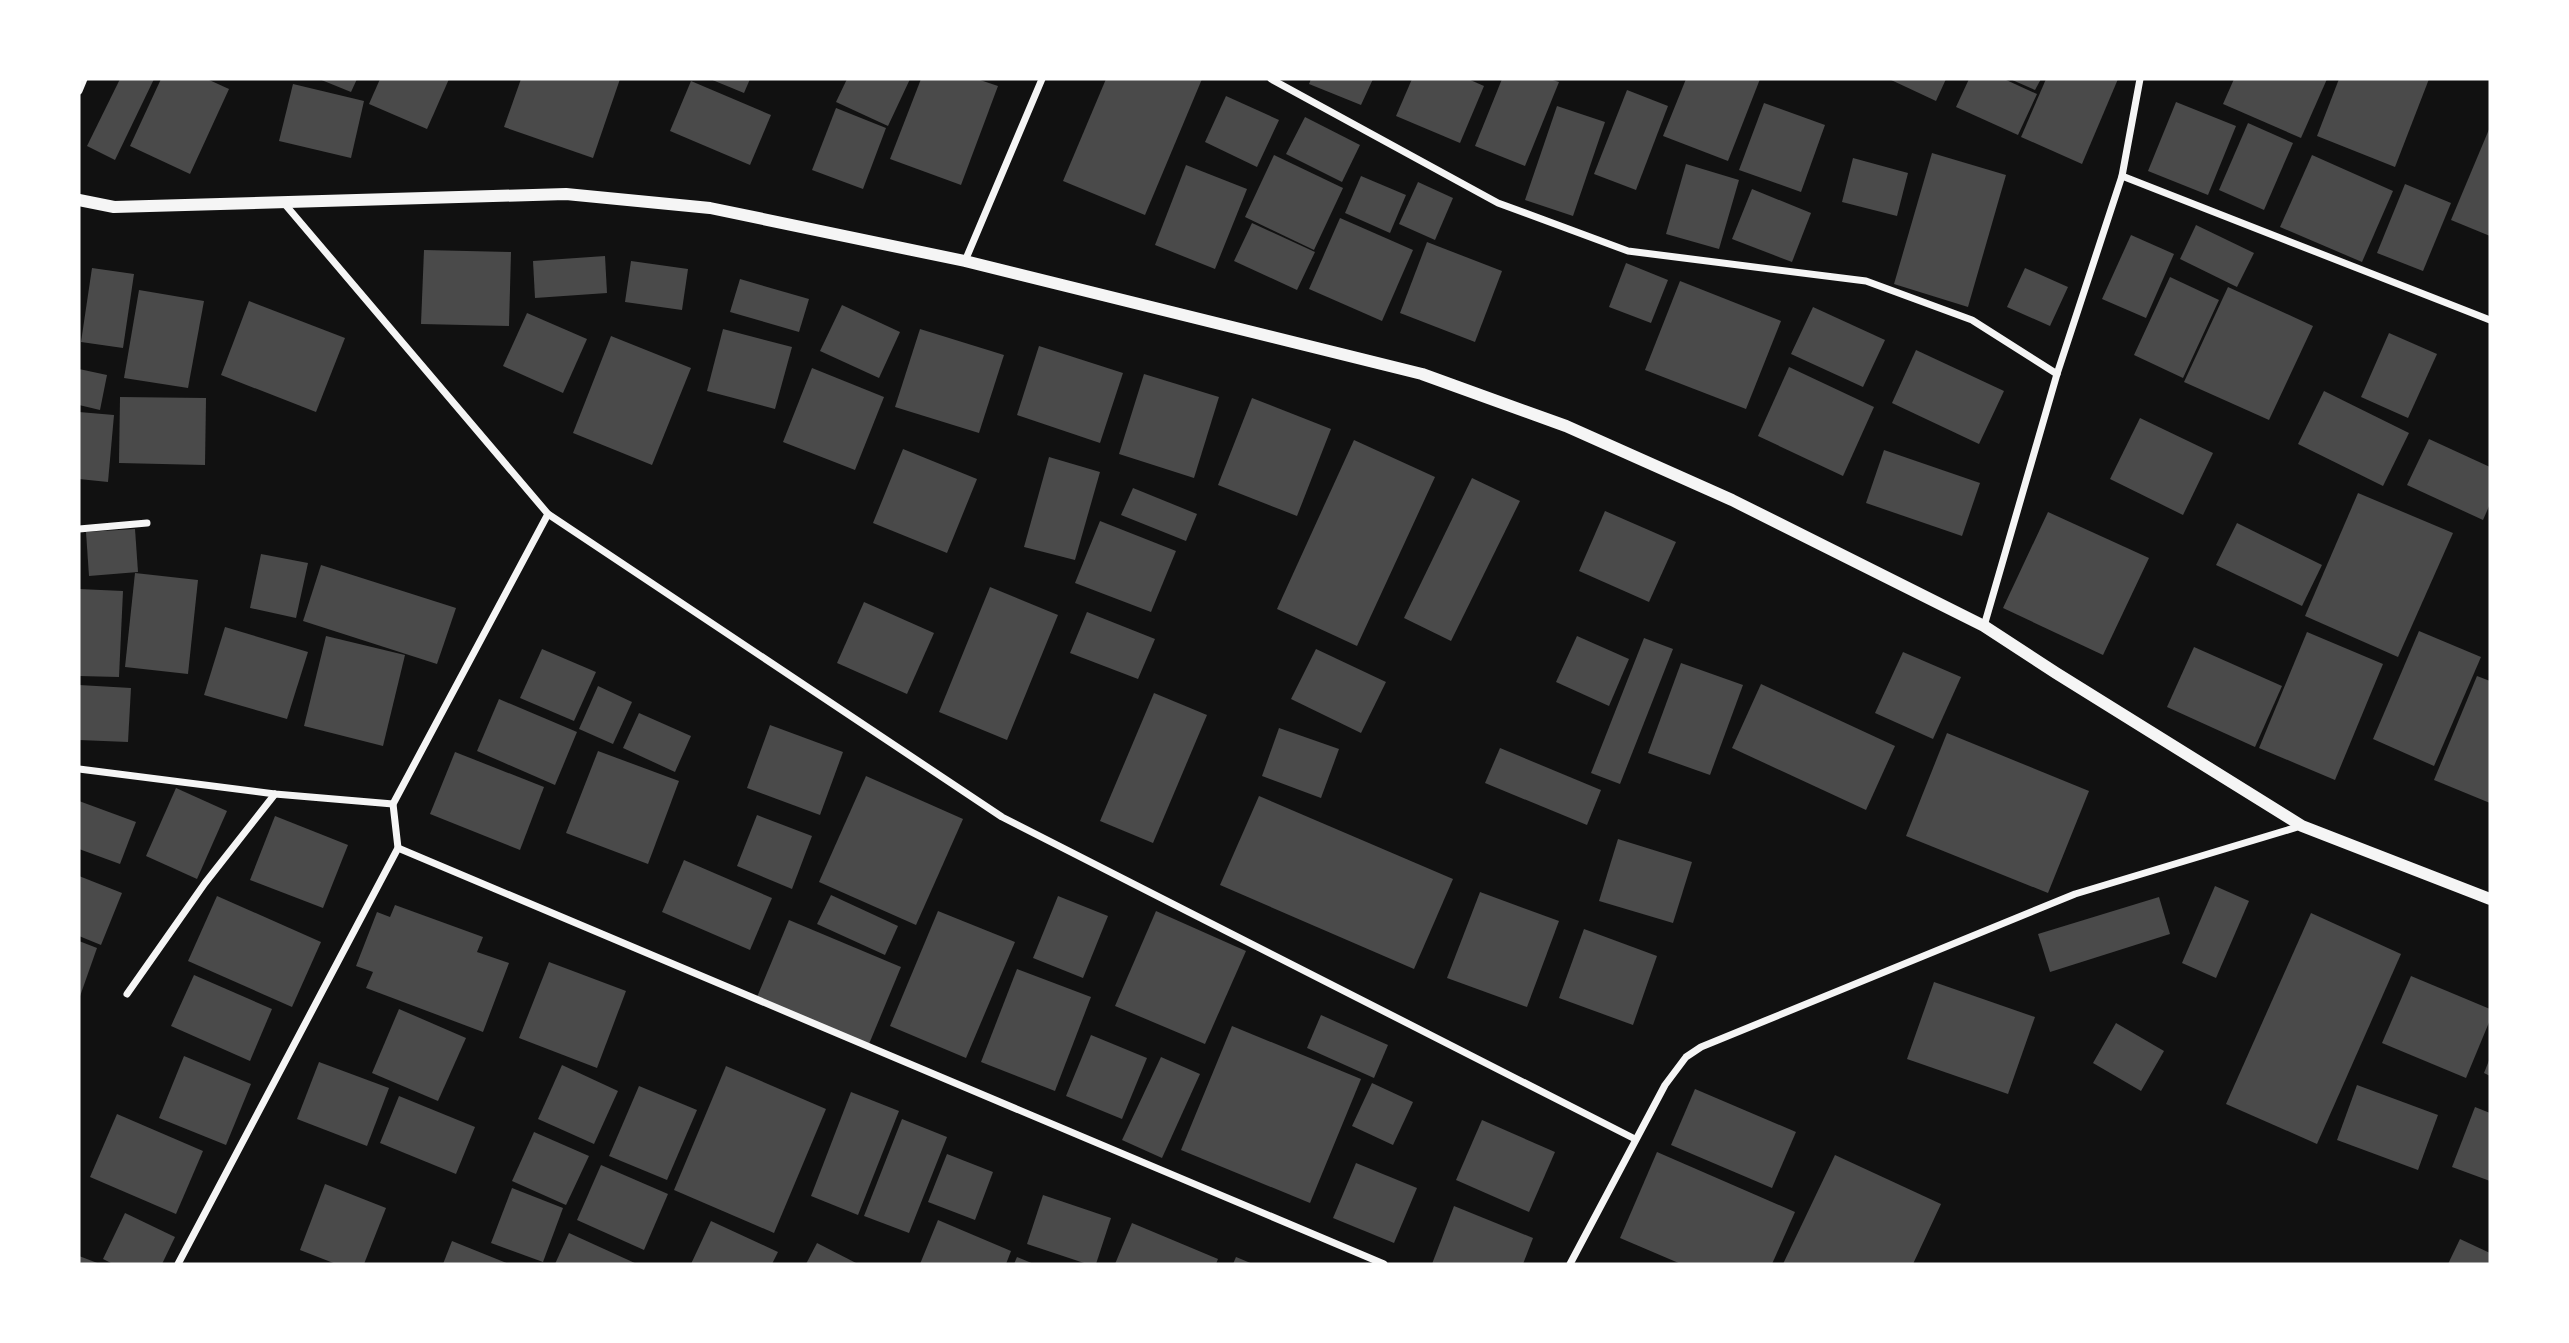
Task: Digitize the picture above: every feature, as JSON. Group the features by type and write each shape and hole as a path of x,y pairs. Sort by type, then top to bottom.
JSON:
{"street":[{"path":"79,91 84,79"},
{"path":"965,261 1042,79"},
{"path":"1271,79 1498,203 1628,251 1866,281 1972,320 2057,374"},
{"path":"1984,626 2057,374 2122,176 2140,79"},
{"path":"2122,176 2490,320"},
{"path":"79,200 114,207 566,194 710,208 965,261 1422,374 1566,426 1732,500 1984,626 2302,826 2490,899"},
{"path":"282,201 548,514 1002,817 1635,1139"},
{"path":"178,1264 398,848 393,804 548,514"},
{"path":"79,529 147,523"},
{"path":"79,769 275,794 393,804"},
{"path":"127,994 205,883 275,794"},
{"path":"1570,1264 1665,1085 1686,1057 1701,1047 2074,894 2302,826"},
{"path":"398,848 1384,1264"}],"building":[{"path":"120,79 154,79 115,160 87,146"},
{"path":"161,79 207,79 229,89 190,174 130,146"},
{"path":"319,79 357,79 351,92"},
{"path":"380,79 449,79 427,129 369,104"},
{"path":"521,79 620,79 593,158 504,127"},
{"path":"710,79 750,79 744,93"},
{"path":"847,79 910,79 888,126 836,102"},
{"path":"921,79 977,79 998,86 961,185 890,159"},
{"path":"1106,79 1202,79 1145,215 1063,181"},
{"path":"1311,79 1373,79 1361,105 1309,84"},
{"path":"1412,79 1468,79 1484,86 1460,143 1396,116"},
{"path":"1502,79 1550,79 1559,82 1525,166 1475,146"},
{"path":"1686,79 1760,79 1728,161 1663,136"},
{"path":"1889,79 1946,79 1936,101"},
{"path":"1969,79 2004,79 2037,94 2018,135 1956,107"},
{"path":"2010,79 2041,79 2035,90"},
{"path":"2046,79 2118,79 2082,164 2021,137"},
{"path":"2234,79 2327,79 2301,138 2223,104"},
{"path":"2339,79 2429,79 2395,167 2317,136"},
{"path":"691,81 771,115 750,165 670,131"},
{"path":"293,84 364,101 351,158 279,141"},
{"path":"1627,90 1668,106 1636,190 1594,174"},
{"path":"1226,96 1279,120 1257,167 1205,142"},
{"path":"2176,102 2236,126 2208,195 2148,171"},
{"path":"1764,103 1825,125 1801,192 1739,170"},
{"path":"1557,106 1605,122 1573,216 1525,200"},
{"path":"836,108 886,128 863,189 812,170"},
{"path":"1305,117 1360,145 1342,182 1286,154"},
{"path":"2248,123 2293,143 2264,210 2219,190"},
{"path":"2490,127 2490,236 2451,220"},
{"path":"1932,153 2006,175 1968,307 1894,284"},
{"path":"1274,155 1343,188 1314,250 1245,217"},
{"path":"2312,155 2393,191 2362,262 2280,227"},
{"path":"1853,158 1908,173 1897,216 1842,202"},
{"path":"1686,164 1739,180 1719,249 1666,234"},
{"path":"1186,165 1247,189 1215,269 1155,245"},
{"path":"1361,176 1406,195 1390,233 1345,213"},
{"path":"1418,182 1453,198 1435,240 1399,224"},
{"path":"2405,184 2451,203 2423,271 2377,253"},
{"path":"1752,189 1811,213 1792,262 1732,239"},
{"path":"1340,218 1413,250 1382,321 1309,289"},
{"path":"1252,223 1315,252 1297,290 1234,261"},
{"path":"2196,225 2254,253 2237,287 2180,259"},
{"path":"2131,235 2174,254 2146,318 2102,299"},
{"path":"1427,242 1502,271 1475,342 1400,313"},
{"path":"424,250 511,252 509,326 421,324"},
{"path":"605,256 607,293 535,298 533,261"},
{"path":"631,261 688,269 682,310 625,302"},
{"path":"1626,263 1668,280 1651,323 1609,307"},
{"path":"92,268 134,274 123,348 81,342"},
{"path":"2025,268 2068,287 2050,326 2007,307"},
{"path":"2170,277 2219,300 2183,378 2134,355"},
{"path":"740,279 809,299 799,332 730,312"},
{"path":"1680,281 1781,321 1746,409 1645,370"},
{"path":"2228,287 2313,326 2269,420 2184,382"},
{"path":"139,290 204,301 188,388 124,378"},
{"path":"249,301 345,338 316,412 221,375"},
{"path":"842,305 900,332 879,378 820,351"},
{"path":"1813,307 1885,340 1863,387 1791,354"},
{"path":"527,313 587,339 563,393 503,366"},
{"path":"723,329 792,347 775,409 707,391"},
{"path":"920,329 1004,355 979,433 895,407"},
{"path":"2389,333 2437,354 2408,418 2361,397"},
{"path":"611,336 691,368 652,465 573,433"},
{"path":"1039,346 1123,373 1100,443 1017,415"},
{"path":"1916,350 2004,391 1979,444 1892,403"},
{"path":"1789,367 1874,407 1843,476 1758,436"},
{"path":"812,368 884,397 855,470 783,442"},
{"path":"79,369 107,375 100,410 79,405"},
{"path":"1144,374 1219,397 1194,478 1119,454"},
{"path":"2324,391 2409,433 2383,486 2298,444"},
{"path":"120,397 206,398 205,465 119,463"},
{"path":"1252,398 1331,429 1297,516 1218,485"},
{"path":"79,412 114,415 108,482 79,479"},
{"path":"2140,418 2213,453 2183,515 2110,479"},
{"path":"2429,439 2490,467 2490,504 2483,520 2407,485"},
{"path":"1354,440 1435,477 1357,646 1277,609"},
{"path":"903,449 977,479 947,553 873,523"},
{"path":"1884,450 1980,483 1962,536 1866,503"},
{"path":"1049,457 1100,472 1075,560 1024,547"},
{"path":"1472,478 1520,501 1451,641 1404,618"},
{"path":"1133,488 1197,514 1186,541 1121,515"},
{"path":"2358,493 2453,533 2398,657 2305,616"},
{"path":"1605,511 1676,542 1649,602 1579,571"},
{"path":"2048,512 2149,558 2103,655 2003,608"},
{"path":"1100,521 1176,551 1151,612 1075,583"},
{"path":"2237,523 2322,565 2302,606 2216,565"},
{"path":"135,529 138,572 89,576 86,532"},
{"path":"261,554 308,563 296,618 250,608"},
{"path":"321,565 456,608 437,664 303,621"},
{"path":"135,573 198,580 188,674 125,667"},
{"path":"990,587 1058,615 1007,740 939,712"},
{"path":"79,589 123,591 119,677 79,676"},
{"path":"864,602 934,633 907,694 837,663"},
{"path":"1087,612 1155,639 1138,679 1070,653"},
{"path":"225,627 308,652 287,719 204,695"},
{"path":"2419,631 2481,657 2434,766 2373,739"},
{"path":"2307,632 2383,664 2335,780 2259,748"},
{"path":"326,636 405,655 383,746 304,726"},
{"path":"1577,636 1629,659 1609,706 1556,682"},
{"path":"1644,638 1673,649 1620,784 1591,773"},
{"path":"2194,647 2282,686 2255,747 2167,707"},
{"path":"542,649 596,672 574,721 520,698"},
{"path":"1316,649 1386,682 1361,733 1291,699"},
{"path":"1903,652 1961,677 1933,739 1875,713"},
{"path":"1681,663 1743,685 1710,775 1648,753"},
{"path":"2477,676 2490,681 2490,803 2434,780"},
{"path":"1761,684 1895,746 1866,810 1732,748"},
{"path":"79,685 131,688 128,742 79,740"},
{"path":"598,686 632,702 613,744 579,729"},
{"path":"1154,693 1207,715 1153,843 1100,821"},
{"path":"499,699 577,732 555,785 477,751"},
{"path":"639,713 691,736 675,772 623,748"},
{"path":"770,725 843,752 820,815 747,788"},
{"path":"1279,728 1339,749 1321,798 1262,776"},
{"path":"1947,733 2089,791 2048,893 1906,836"},
{"path":"1500,748 1601,790 1587,825 1485,783"},
{"path":"598,751 679,781 648,864 566,833"},
{"path":"455,752 544,787 520,850 430,814"},
{"path":"866,776 963,819 916,925 819,882"},
{"path":"176,788 227,811 197,879 146,856"},
{"path":"1259,796 1453,879 1414,969 1220,885"},
{"path":"79,801 136,822 120,864 79,849"},
{"path":"757,815 812,836 792,889 737,866"},
{"path":"275,816 348,845 323,908 250,880"},
{"path":"1618,839 1692,862 1673,923 1599,901"},
{"path":"684,860 772,898 750,950 662,912"},
{"path":"79,876 122,893 101,945 79,936"},
{"path":"2215,886 2249,901 2216,978 2182,963"},
{"path":"1480,892 1559,921 1527,1007 1447,978"},
{"path":"831,895 898,926 885,955 817,924"},
{"path":"217,896 321,942 292,1007 188,961"},
{"path":"1058,896 1108,916 1083,978 1033,958"},
{"path":"2159,897 2170,934 2050,972 2038,934"},
{"path":"395,905 483,937 477,952 509,963 483,1032 366,988 373,972 356,966 377,912 390,917"},
{"path":"938,911 1015,942 966,1058 890,1026"},
{"path":"1156,911 1246,951 1205,1044 1115,1006"},
{"path":"2311,913 2401,954 2317,1144 2226,1104"},
{"path":"789,920 901,967 869,1044 757,997"},
{"path":"1584,929 1657,956 1633,1025 1559,998"},
{"path":"79,941 97,948 79,999"},
{"path":"549,962 626,991 597,1068 519,1038"},
{"path":"1017,969 1091,997 1055,1091 981,1062"},
{"path":"194,975 272,1009 250,1061 171,1026"},
{"path":"2411,976 2490,1009 2490,1020 2466,1078 2382,1043"},
{"path":"1934,982 2035,1017 2008,1094 1907,1059"},
{"path":"399,1009 466,1038 438,1101 372,1073"},
{"path":"1321,1015 1388,1045 1374,1078 1307,1048"},
{"path":"2116,1023 2164,1051 2141,1091 2093,1063"},
{"path":"1232,1026 1361,1079 1310,1203 1181,1150"},
{"path":"1091,1035 1147,1058 1122,1119 1066,1096"},
{"path":"184,1056 251,1084 226,1145 159,1118"},
{"path":"1161,1057 1200,1074 1162,1158 1122,1140"},
{"path":"2490,1058 2490,1076 2484,1073"},
{"path":"319,1062 389,1088 367,1146 297,1119"},
{"path":"562,1065 618,1091 594,1144 538,1119"},
{"path":"726,1066 826,1109 774,1233 674,1190"},
{"path":"1372,1083 1413,1102 1393,1145 1352,1126"},
{"path":"2357,1085 2438,1115 2418,1170 2337,1140"},
{"path":"639,1086 697,1110 667,1180 609,1156"},
{"path":"1695,1089 1796,1132 1772,1188 1671,1145"},
{"path":"851,1092 899,1111 858,1215 811,1196"},
{"path":"399,1096 475,1127 456,1174 380,1143"},
{"path":"2475,1107 2490,1113 2490,1181 2452,1167"},
{"path":"117,1114 203,1151 176,1214 90,1177"},
{"path":"902,1119 947,1137 909,1233 864,1216"},
{"path":"1482,1120 1555,1152 1529,1212 1456,1180"},
{"path":"534,1132 589,1156 566,1205 512,1181"},
{"path":"1657,1152 1795,1212 1772,1264 1681,1264 1620,1238"},
{"path":"947,1154 993,1172 975,1220 928,1202"},
{"path":"1835,1155 1941,1204 1913,1264 1783,1264"},
{"path":"1356,1163 1417,1188 1394,1243 1333,1218"},
{"path":"601,1165 668,1194 644,1250 577,1220"},
{"path":"325,1184 386,1208 364,1264 336,1264 300,1250"},
{"path":"512,1188 563,1208 543,1262 491,1243"},
{"path":"1043,1195 1111,1218 1096,1264 1087,1264 1027,1244"},
{"path":"1454,1206 1533,1238 1523,1264 1432,1264"},
{"path":"125,1213 175,1237 162,1264 113,1264 103,1259"},
{"path":"938,1220 1011,1251 1006,1264 920,1264"},
{"path":"711,1221 778,1252 772,1264 691,1264"},
{"path":"1132,1223 1218,1259 1216,1264 1115,1264"},
{"path":"569,1233 637,1264 555,1264"},
{"path":"2460,1239 2490,1253 2490,1264 2448,1264"},
{"path":"452,1241 509,1264 443,1264"},
{"path":"817,1243 858,1264 806,1264"},
{"path":"79,1256 100,1264 79,1264"},
{"path":"1017,1257 1034,1264 1014,1264"},
{"path":"1236,1257 1253,1264 1233,1264"}]}
